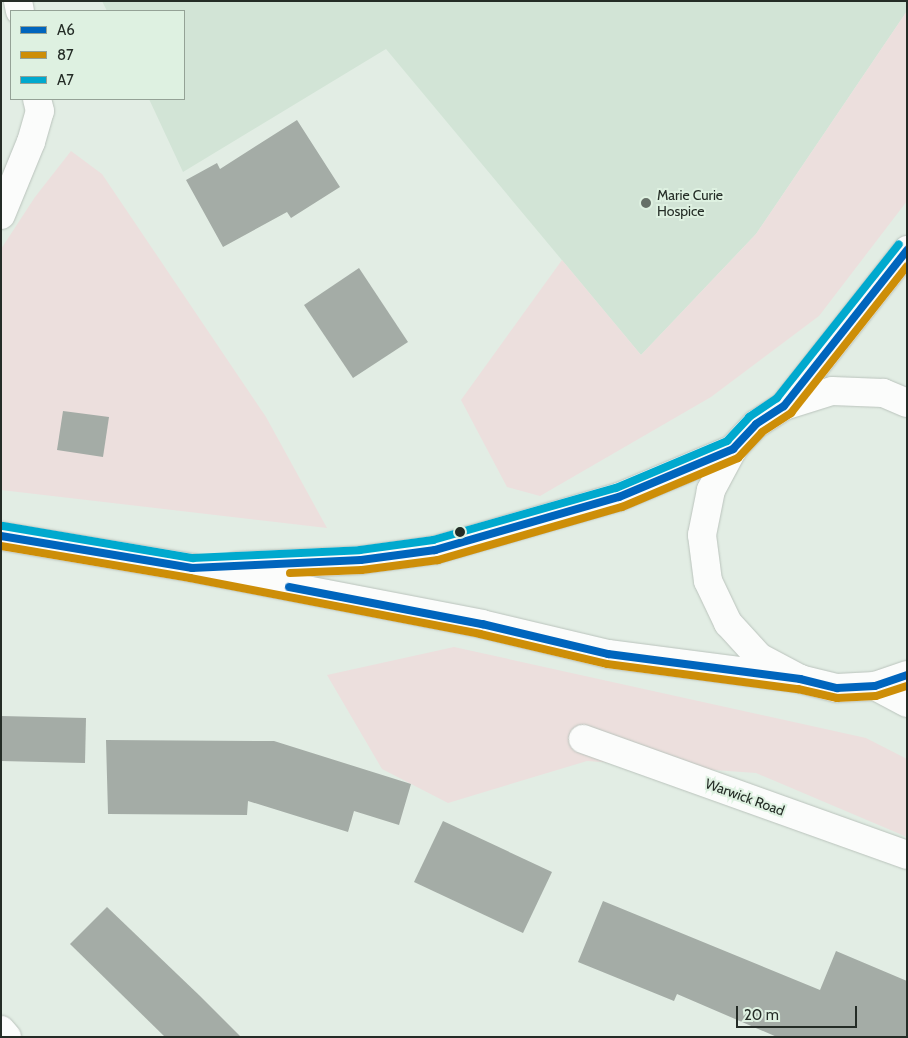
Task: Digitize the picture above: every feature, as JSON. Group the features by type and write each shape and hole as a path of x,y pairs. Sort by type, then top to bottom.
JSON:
{"main road":[{"path":"1,215 31,142 40,111 37,100"},
{"path":"784,406 907,250"},
{"path":"800,679 759,657 728,623 708,581 702,535 711,490 733,449 756,424 784,406 832,391 882,393 907,403"},
{"path":"192,568 361,560 435,550 620,497 733,449"},
{"path":"1,536 192,568 482,624 608,654 800,679 837,688 875,686 907,676"},
{"path":"875,686 907,703"},
{"name":"Warwick Road","path":"583,738 907,855"},
{"path":"1,1030 8,1037"}],"shaded area":[{"name":"Marie Curie Hospice","path":"102,1 907,1 907,11 756,234 641,355 386,49 183,172 149,100 185,100 185,10 106,10"},
{"path":"907,11 907,201 819,316 711,397 540,496 507,487 461,400 562,260 641,355 756,234"},
{"path":"71,151 102,174 266,417 327,528 1,490 1,249 35,197"},
{"path":"454,647 866,738 907,759 907,837 756,773 587,761 448,803 382,769 327,675"}],"building":[{"path":"297,120 340,187 291,218 287,212 223,247 186,180 217,163 220,169"},
{"path":"359,268 408,342 353,378 304,305"},
{"path":"63,411 109,417 103,457 57,450"},
{"path":"1,716 86,718 85,763 1,761"},
{"path":"106,740 274,741 411,784 399,825 354,811 348,832 248,801 247,815 108,814"},
{"path":"443,821 552,872 523,933 414,882"},
{"path":"603,901 820,990 836,951 907,981 907,1037 777,1037 677,994 674,1001 578,962"},
{"path":"107,907 241,1037 165,1037 70,944"}],"transit line":[{"name":"A7","path":"3,526 193,558 360,550 433,540 616,488 727,441 749,417 777,398 899,244"},
{"name":"A6","path":"1,536 192,568 361,560 435,550 619,497 733,449 756,424 784,406 907,250"},
{"name":"87","path":"290,573 362,570 438,560 622,507 738,458 762,432 791,413 907,266"},
{"name":"87","path":"1,546 190,578 480,634 607,664 798,689 837,698 876,696 907,686"},
{"name":"A6","path":"289,587 482,624 608,654 800,679 837,688 875,686 907,675"}],"place":[{"name":"Marie Curie Hospice","path":"646,203"}]}
